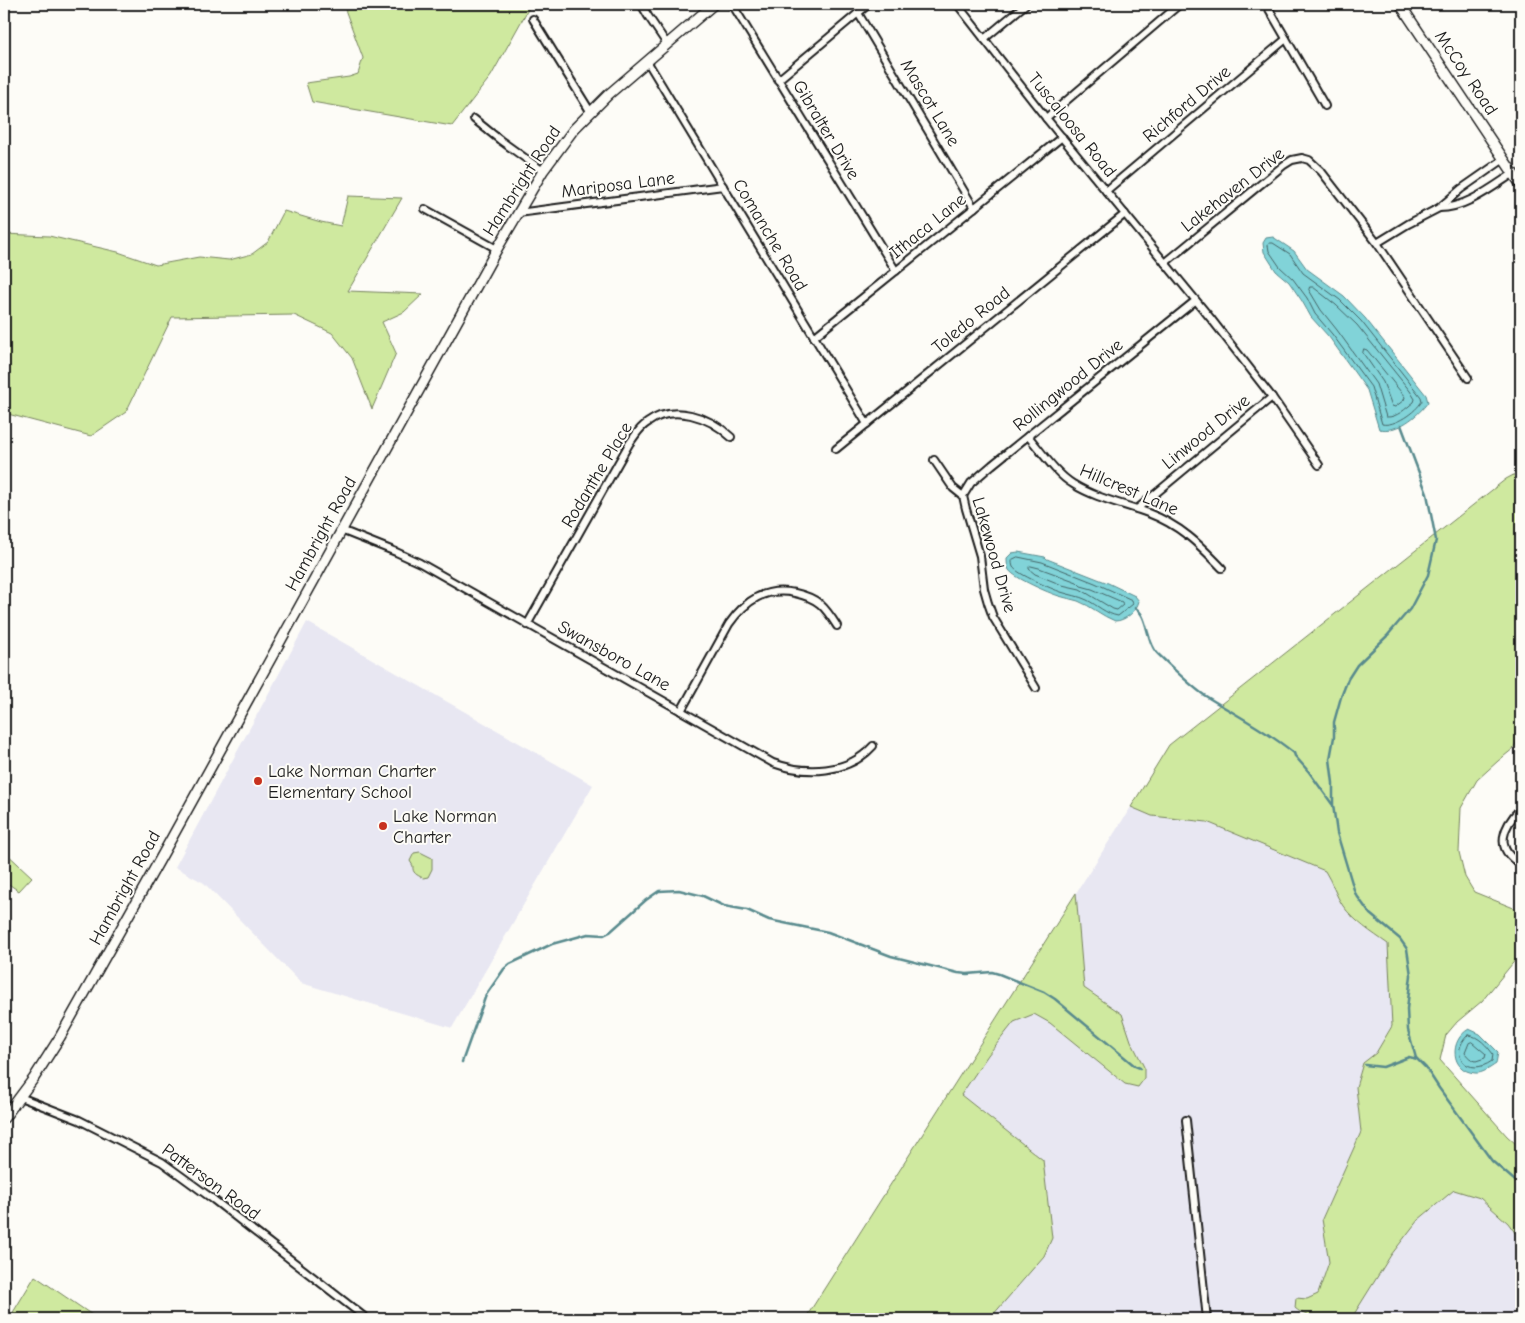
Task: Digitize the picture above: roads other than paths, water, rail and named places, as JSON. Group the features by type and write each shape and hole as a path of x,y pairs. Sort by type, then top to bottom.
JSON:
{"main road":[{"name":"Hambright Road","path":"4,1118 60,1036 159,861 497,249 543,171 562,143 590,111 714,4"},
{"name":"McCoy Road","path":"1400,4 1521,185"}],"street":[{"path":"641,4 667,44"},
{"name":"Gibralter Drive","path":"732,4 896,271"},
{"path":"778,80 869,4"},
{"name":"Tuscaloosa Road","path":"957,4 1046,118 1165,263"},
{"path":"984,39 1026,4"},
{"path":"1046,118 1180,4"},
{"path":"1266,4 1325,106"},
{"name":"Mascot Lane","path":"858,13 974,208"},
{"path":"533,19 590,111"},
{"name":"Richford Drive","path":"1106,191 1286,39"},
{"name":"Comanche Road","path":"647,61 867,424"},
{"path":"474,119 543,171"},
{"name":"Ithaca Lane","path":"814,337 1062,137"},
{"name":"Lakehaven Drive","path":"1165,263 1284,165 1298,158 1309,160 1377,243 1468,378"},
{"path":"1377,243 1439,208 1461,189 1504,159"},
{"path":"1439,208 1449,208 1470,200 1514,173"},
{"name":"Mariposa Lane","path":"518,213 723,186"},
{"path":"425,209 497,249"},
{"name":"Toledo Road","path":"836,449 1125,214"},
{"path":"1165,263 1272,397 1319,465"},
{"name":"Rollingwood Drive","path":"963,496 971,483 1196,301"},
{"name":"Linwood Drive","path":"1137,509 1272,397"},
{"name":"Rodanthe Place","path":"527,625 642,426 657,418 676,414 688,414 708,420 720,427 731,437"},
{"name":"Hillcrest Lane","path":"1028,436 1063,477 1072,484 1086,491 1137,509 1179,528 1190,536 1222,568"},
{"name":"Lakewood Drive","path":"934,460 952,488 963,496 977,541 988,604 993,617 1036,688"},
{"name":"Swansboro Lane","path":"341,530 420,563 773,763 795,770 819,771 842,766 860,758 874,746"},
{"path":"681,711 729,624 739,610 753,599 771,592 805,595 819,602 837,626"},
{"path":"1521,808 1507,824 1503,840 1505,849 1510,856 1521,864"},
{"name":"Patterson Road","path":"20,1097 79,1120 162,1162 367,1319"},
{"path":"1186,1120 1206,1319"}],"water":[{"path":"1273,237 1294,251 1307,269 1344,296 1365,318 1426,395 1428,402 1413,418 1400,426 1386,430 1379,429 1367,390 1329,337 1311,317 1289,282 1276,271 1264,252 1263,243 1266,238"},
{"path":"1018,552 1045,557 1108,583 1135,596 1139,601 1138,605 1126,617 1115,621 1078,601 1040,589 1024,581 1009,570 1007,558 1012,553"},
{"path":"1469,1029 1480,1034 1498,1052 1496,1064 1480,1073 1467,1071 1461,1067 1455,1054 1458,1040"}],"waterway":[{"path":"1401,425 1427,494 1436,540 1428,575 1410,609 1387,636 1357,665 1348,679 1341,697 1334,722 1334,737 1330,759 1337,833 1355,893 1370,914 1400,939 1407,949 1411,975 1407,1009 1408,1030 1416,1058 1426,1068 1492,1161 1521,1186"},
{"path":"1135,608 1142,616 1151,643 1158,654 1204,695 1294,753 1332,804"},
{"path":"462,1062 486,995 504,969 510,964 552,944 588,934 604,935 659,891 679,890 703,896 724,906 747,910 769,920 828,932 891,956 958,973 992,972 999,974 1044,992 1055,999 1135,1066 1140,1068"},
{"path":"1365,1065 1383,1067 1409,1057 1417,1059"}],"place":[{"name":"Lake Norman Charter Elementary School","path":"258,781"},
{"name":"Lake Norman Charter","path":"383,826"}]}
